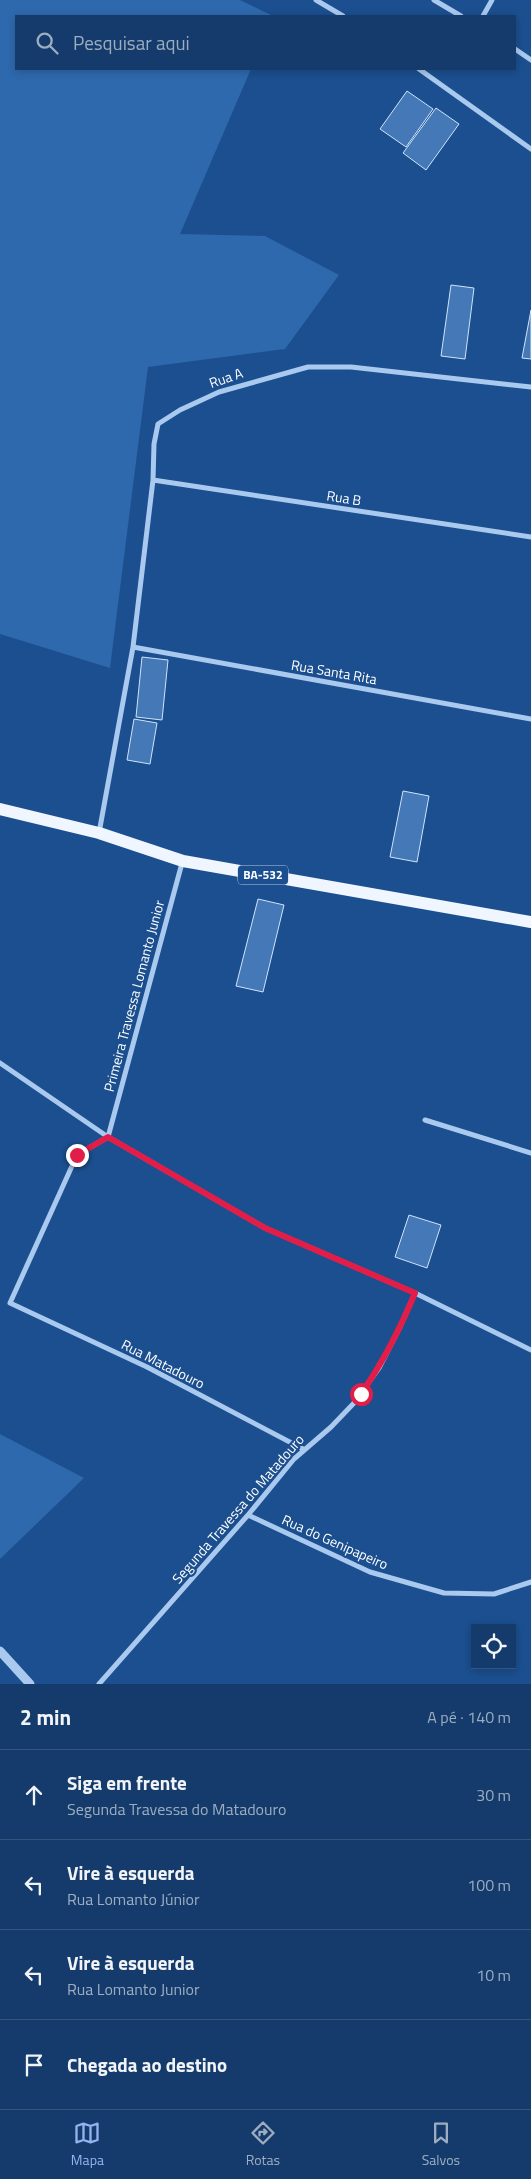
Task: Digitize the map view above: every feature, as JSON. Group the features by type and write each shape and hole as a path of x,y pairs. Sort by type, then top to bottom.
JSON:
{"main road":[{"name":"BA-532","path":"0,809 99,833 183,861 531,922"}],"street":[{"path":"316,0 341,15"},
{"path":"434,0 459,15"},
{"path":"484,15 492,0"},
{"path":"516,51 531,60"},
{"path":"420,70 531,149"},
{"name":"Rua A","path":"99,833 133,647 153,480 154,444 158,424 180,410 219,392 290,371 330,365 531,387"},
{"name":"Rua B","path":"153,480 531,538"},
{"name":"Rua Santa Rita","path":"133,647 531,720"},
{"name":"Primeira Travessa Lomanto Junior","path":"108,1137 183,861"},
{"path":"0,1062 108,1137 265,1228 415,1293 531,1350"},
{"path":"424,1120 531,1153"},
{"name":"Rua Matadouro","path":"108,1137 77,1155 10,1303 147,1367 303,1449"},
{"name":"Segunda Travessa do Matadouro","path":"99,1684 248,1515 303,1449 331,1427 354,1403 379,1368 415,1293"},
{"name":"Rua do Genipapeiro","path":"248,1515 370,1572 444,1593 494,1594 531,1582"},
{"path":"0,1651 30,1684"}],"shaded area":[{"path":"0,0 240,0 271,15 15,15 15,70 251,70 180,234 265,236 339,275 285,349 148,367 110,668 0,634"},
{"path":"0,1434 84,1478 0,1559"}],"building":[{"path":"407,91 433,109 406,147 380,129"},
{"path":"436,108 459,124 426,170 403,153"},
{"path":"451,285 474,288 465,359 441,356"},
{"path":"531,310 531,359 522,358"},
{"path":"142,657 168,660 162,720 136,717"},
{"path":"134,719 157,723 150,764 127,760"},
{"path":"403,791 429,796 417,862 390,857"},
{"path":"258,899 284,905 263,992 236,986"},
{"path":"409,1215 441,1225 427,1268 395,1257"}],"route":[{"path":"77,1155 108,1137 265,1228 415,1293 379,1368 361,1394"}]}
